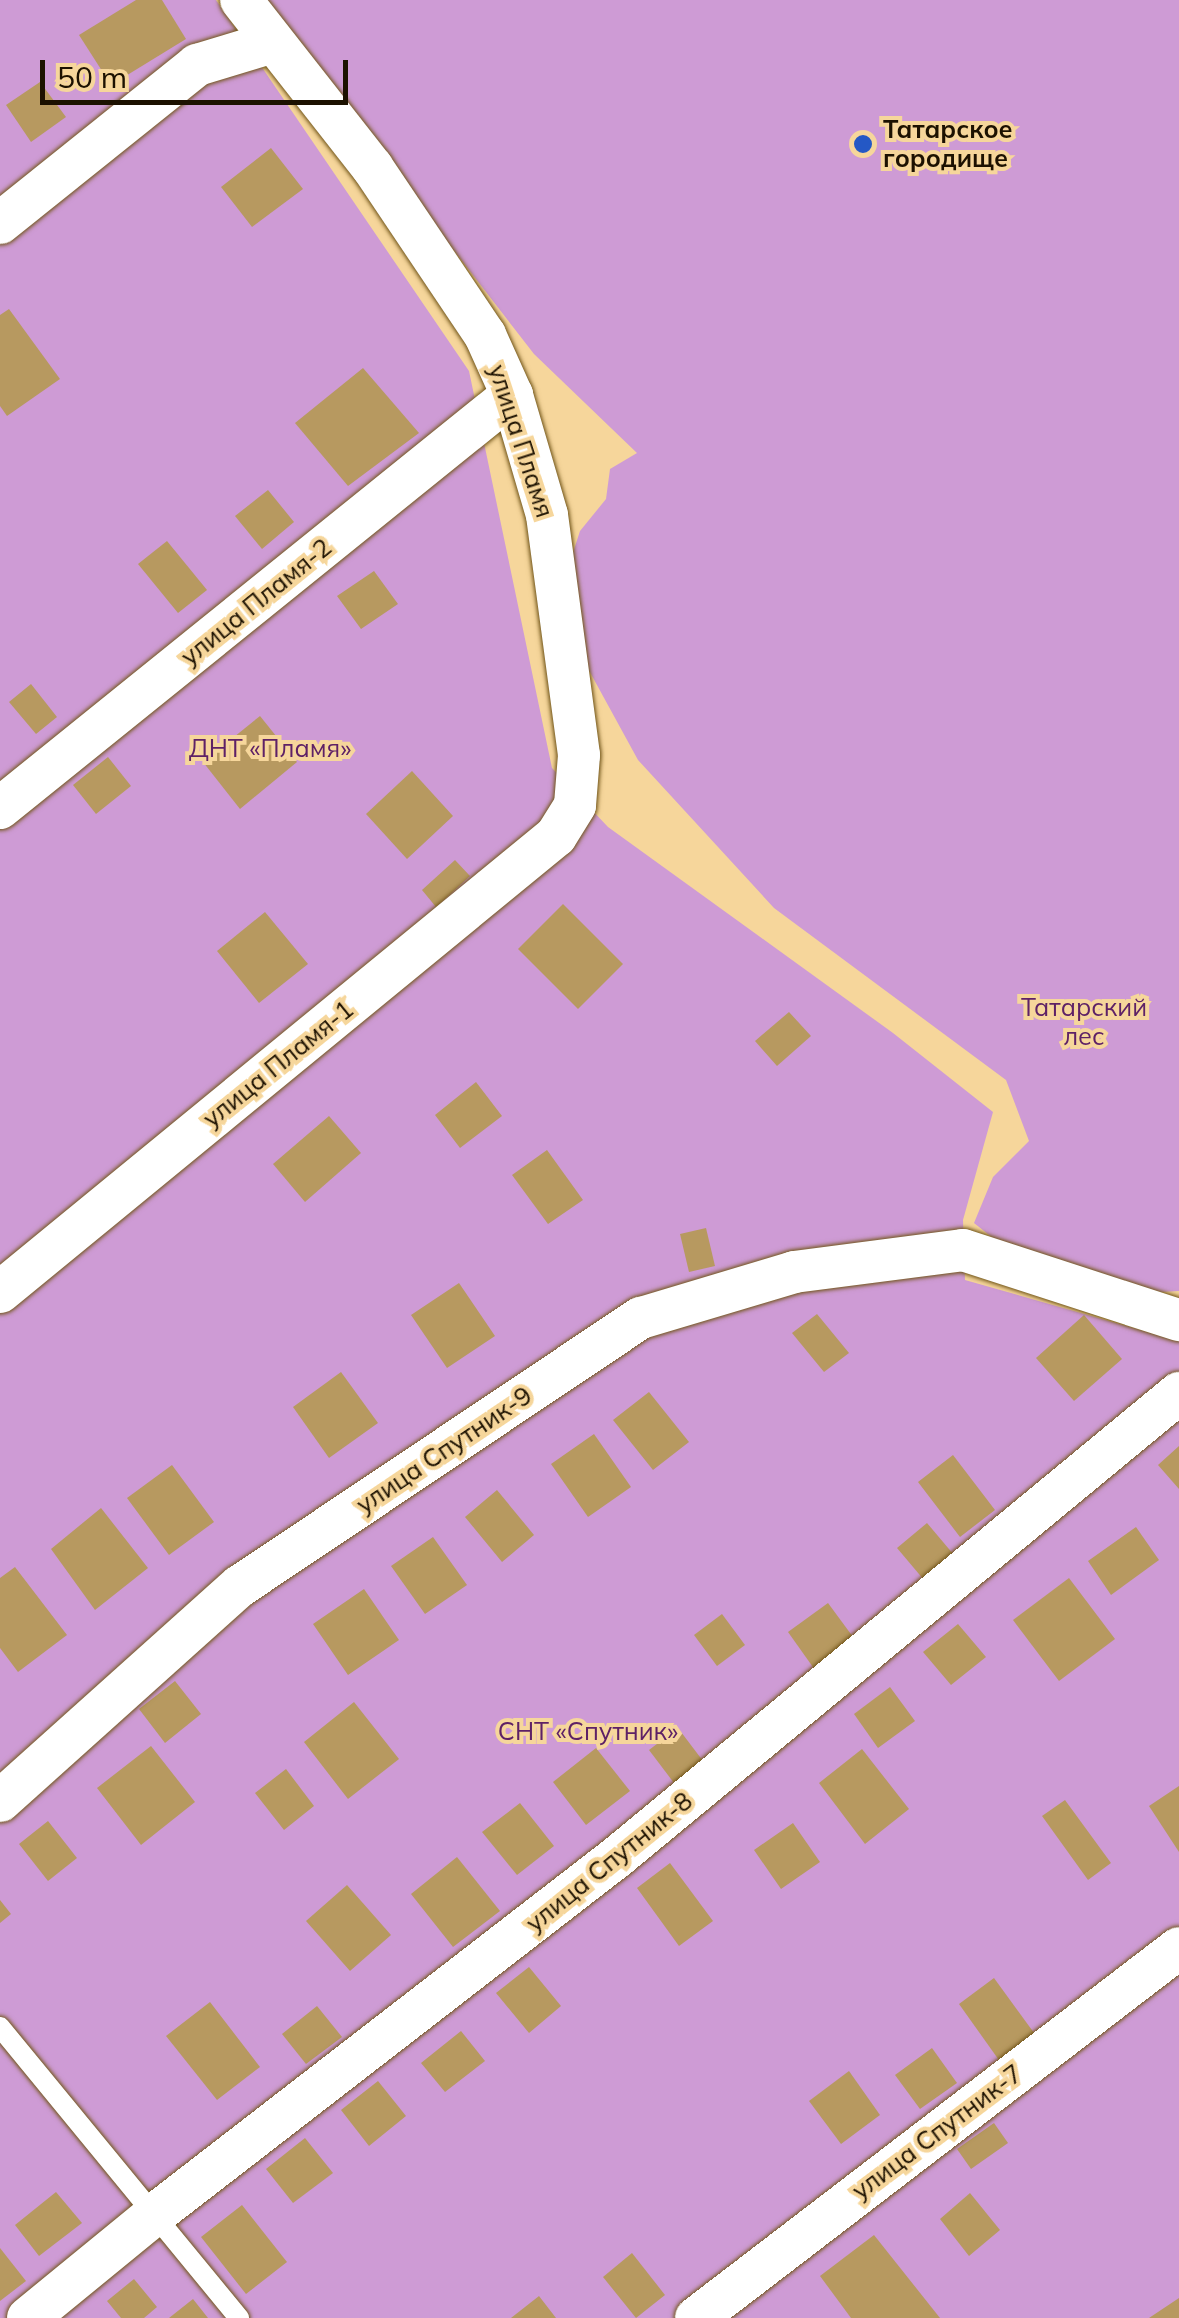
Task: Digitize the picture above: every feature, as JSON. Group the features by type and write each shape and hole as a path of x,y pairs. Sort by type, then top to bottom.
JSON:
{"street":[{"name":"улица Пламя","path":"241,0 270,43 372,167 485,336 512,395 548,515 579,755 575,805 556,836"},
{"path":"0,223 198,65 270,43"},
{"name":"улица Пламя-2","path":"0,808 512,395"},
{"name":"улица Пламя-1","path":"0,1292 556,836"},
{"name":"улица Спутник-9","path":"0,1801 240,1586 642,1318 794,1272 963,1250 1179,1320"},
{"name":"улица Спутник-8","path":"28,2318 154,2215 617,1857 1179,1393"},
{"name":"улица Спутник-7","path":"696,2318 1179,1948"}],"lane":[{"path":"0,2027 238,2318"}],"green space":[{"name":"СНТ «Спутник»","path":"0,0 216,0 469,371 552,768 608,827 893,1033 993,1112 963,1220 965,1280 1179,1341 1179,2318 0,2318"},
{"name":"Татарский лес","path":"260,0 1179,0 1179,1291 1161,1292 1008,1250 974,1223 993,1177 1029,1141 1006,1080 774,908 638,760 580,654 566,574 580,531 606,499 610,469 637,453 534,354"}],"building":[{"path":"136,0 162,0 186,39 111,85 79,35"},
{"path":"40,82 66,117 31,142 6,105"},
{"path":"271,148 303,189 252,227 221,187"},
{"path":"9,309 60,379 7,416 0,406 0,315"},
{"path":"363,368 419,433 348,486 295,423"},
{"path":"268,490 294,522 262,549 235,516"},
{"path":"167,541 207,590 178,613 138,564"},
{"path":"374,571 398,604 361,629 337,596"},
{"path":"31,684 57,717 36,734 9,702"},
{"path":"260,716 297,762 240,809 203,762"},
{"path":"108,757 131,786 96,814 73,785"},
{"path":"412,771 453,816 407,859 366,814"},
{"path":"455,860 470,876 436,907 422,890"},
{"path":"563,904 623,964 578,1009 518,949"},
{"path":"265,912 308,964 259,1003 217,951"},
{"path":"789,1012 811,1036 777,1066 755,1041"},
{"path":"476,1082 502,1116 460,1148 435,1115"},
{"path":"329,1116 361,1153 305,1202 273,1164"},
{"path":"547,1150 583,1200 548,1224 512,1175"},
{"path":"706,1228 715,1266 689,1272 680,1234"},
{"path":"459,1283 495,1336 447,1368 411,1315"},
{"path":"817,1314 849,1353 824,1372 792,1333"},
{"path":"1084,1315 1122,1359 1074,1401 1036,1358"},
{"path":"341,1372 378,1423 329,1458 293,1407"},
{"path":"649,1392 689,1442 653,1470 613,1420"},
{"path":"594,1434 631,1487 588,1517 551,1464"},
{"path":"1179,1446 1179,1489 1158,1465"},
{"path":"953,1455 995,1510 960,1537 918,1482"},
{"path":"172,1465 214,1522 169,1555 127,1498"},
{"path":"497,1490 534,1535 502,1562 465,1517"},
{"path":"101,1508 148,1568 95,1610 51,1549"},
{"path":"927,1523 954,1555 924,1580 897,1548"},
{"path":"1136,1527 1159,1560 1111,1595 1088,1561"},
{"path":"433,1537 467,1585 425,1614 391,1566"},
{"path":"15,1567 67,1635 18,1672 0,1648 0,1578"},
{"path":"1069,1578 1115,1639 1059,1681 1013,1620"},
{"path":"364,1589 399,1640 348,1675 313,1624"},
{"path":"828,1603 856,1641 815,1670 788,1632"},
{"path":"722,1614 745,1645 717,1666 694,1635"},
{"path":"958,1624 986,1657 951,1685 923,1652"},
{"path":"175,1681 201,1714 165,1743 139,1709"},
{"path":"890,1687 915,1721 878,1748 854,1714"},
{"path":"354,1702 399,1759 348,1799 304,1742"},
{"path":"678,1728 703,1761 674,1783 649,1750"},
{"path":"151,1746 195,1802 141,1845 97,1788"},
{"path":"596,1748 630,1791 586,1825 553,1782"},
{"path":"862,1749 909,1809 865,1844 819,1783"},
{"path":"286,1769 314,1806 284,1830 255,1793"},
{"path":"1179,1786 1179,1852 1149,1806"},
{"path":"1065,1800 1111,1863 1088,1880 1042,1816"},
{"path":"520,1803 554,1846 517,1875 482,1832"},
{"path":"48,1821 77,1858 48,1881 19,1844"},
{"path":"793,1823 820,1862 781,1889 754,1850"},
{"path":"457,1857 500,1911 453,1947 411,1894"},
{"path":"670,1863 713,1921 679,1946 637,1888"},
{"path":"347,1885 391,1935 350,1971 306,1921"},
{"path":"0,1900 11,1914 0,1923"},
{"path":"529,1967 561,2006 529,2033 496,1993"},
{"path":"994,1978 1037,2037 1001,2063 959,2004"},
{"path":"210,2002 260,2067 217,2100 166,2036"},
{"path":"317,2006 342,2037 306,2064 282,2034"},
{"path":"461,2031 485,2061 445,2092 421,2063"},
{"path":"932,2048 957,2083 920,2109 895,2075"},
{"path":"849,2071 880,2115 841,2144 809,2101"},
{"path":"378,2081 406,2116 369,2146 341,2110"},
{"path":"994,2123 1008,2143 971,2169 957,2149"},
{"path":"305,2138 333,2173 293,2203 266,2169"},
{"path":"56,2192 82,2223 39,2256 15,2225"},
{"path":"970,2193 1000,2230 969,2256 940,2219"},
{"path":"242,2205 287,2262 246,2294 201,2237"},
{"path":"874,2235 940,2318 851,2318 820,2276"},
{"path":"0,2248 26,2281 0,2301"},
{"path":"632,2253 665,2295 636,2318 603,2277"},
{"path":"134,2279 157,2307 144,2318 121,2318 107,2301"},
{"path":"539,2296 556,2318 511,2318"},
{"path":"1179,2298 1179,2318 1149,2318"},
{"path":"193,2299 208,2318 169,2318"}],"place":[{"name":"Татарское городище","path":"863,144"}],"park label":[{"name":"ДНТ «Пламя»","path":"270,748"}]}
